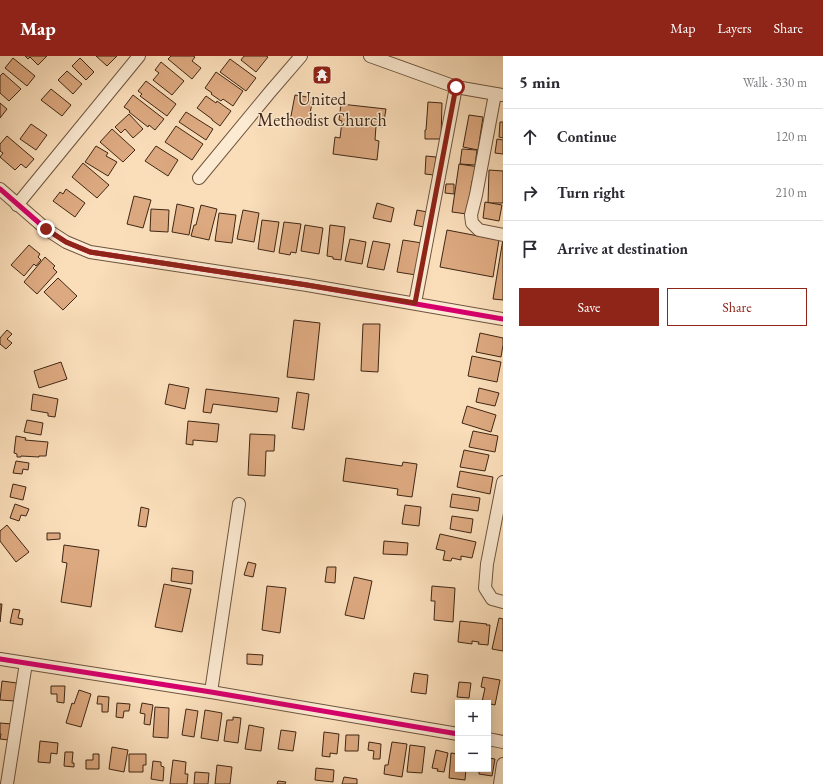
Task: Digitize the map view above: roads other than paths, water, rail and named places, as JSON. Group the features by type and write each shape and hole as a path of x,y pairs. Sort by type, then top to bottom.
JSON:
{"street":[{"path":"17,205 139,56"},
{"path":"199,178 301,56"},
{"path":"370,56 456,87 499,94 471,215 472,223 479,230 503,235"},
{"path":"415,303 456,87"},
{"path":"0,190 46,229 66,242 90,252 307,285 503,319"},
{"path":"503,482 487,564 485,588 492,599 503,602"},
{"path":"211,692 239,504"},
{"path":"0,659 211,692 455,733"},
{"path":"7,784 26,663"},
{"path":"491,740 503,742"},
{"path":"500,784 503,764"}],"place":[{"name":"United Methodist Church","path":"322,75"}]}
